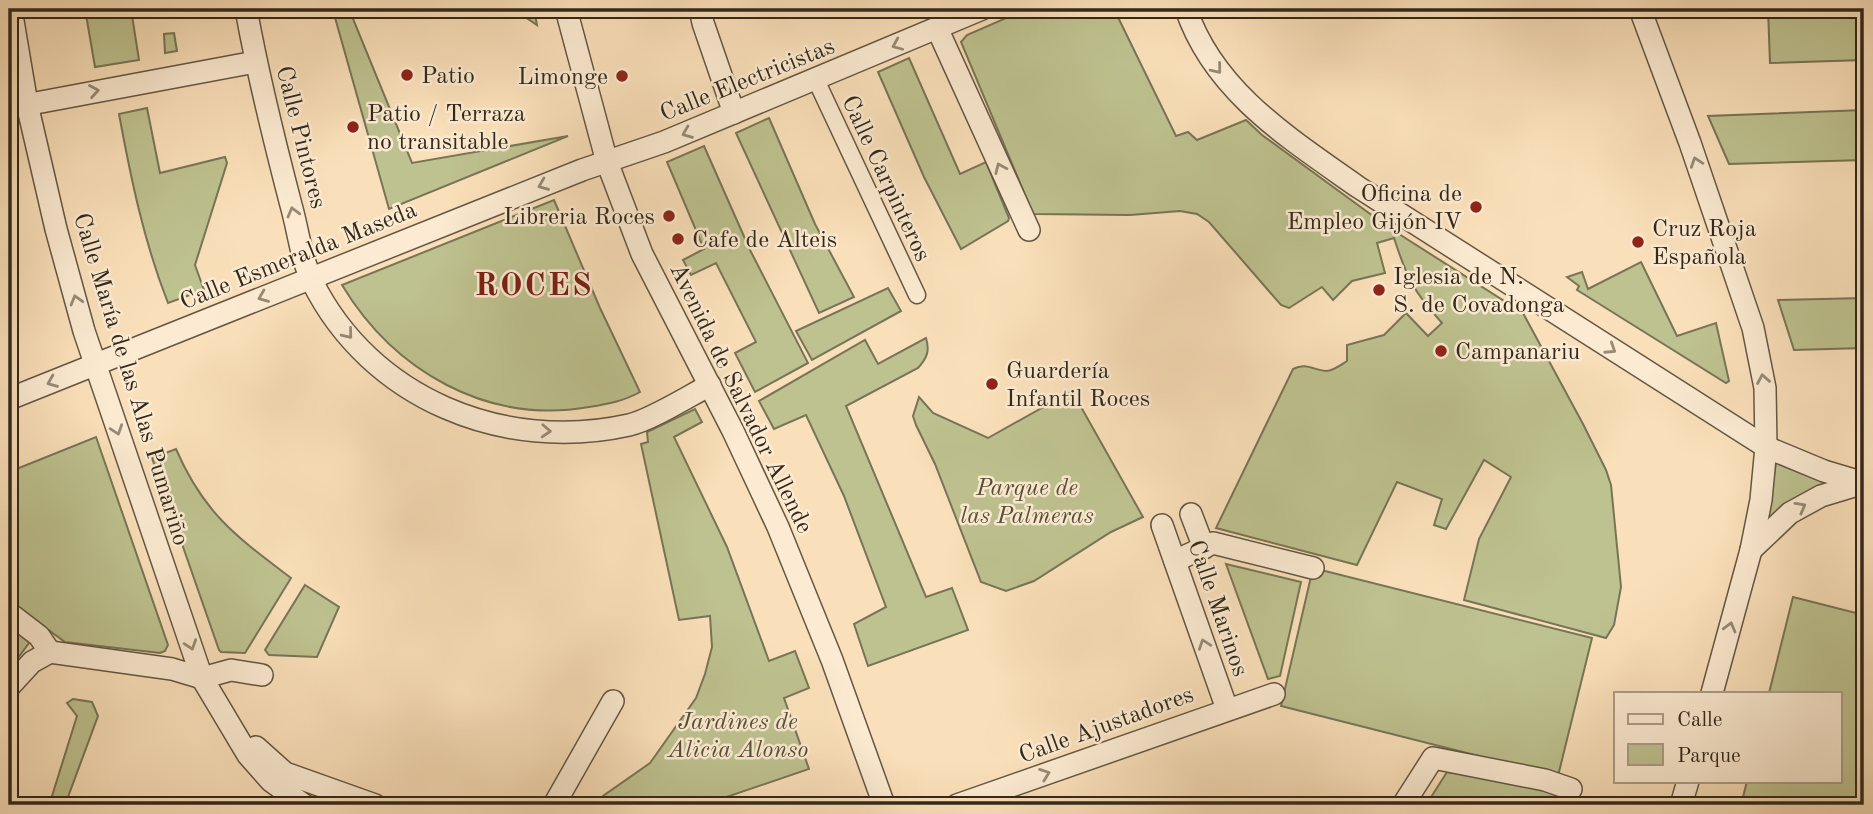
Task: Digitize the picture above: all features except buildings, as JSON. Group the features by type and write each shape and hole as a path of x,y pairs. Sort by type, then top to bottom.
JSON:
{"street":[{"name":"Calle María de las Alas Pumariño","path":"11,9 18,106 95,365 202,678 228,718"},
{"name":"Calle Pintores","path":"246,9 256,62 310,278 327,309 363,353 393,380 450,410 515,430 574,433 632,424 710,386"},
{"name":"Avenida de Salvador Allende","path":"566,9 607,162 642,254 778,527 832,660 884,805"},
{"path":"700,9 734,113"},
{"name":"Calle Electricistas","path":"607,162 664,142 816,80 982,9"},
{"path":"1186,9 1210,61 1244,102 1357,187 1766,447 1824,471 1864,483"},
{"path":"1640,9 1754,328 1765,388 1766,447 1761,500 1751,550 1712,692"},
{"path":"937,28 1029,230"},
{"path":"18,106 256,62"},
{"name":"Calle Carpinteros","path":"816,80 917,295"},
{"name":"Calle Esmeralda Maseda","path":"9,399 607,162"},
{"path":"1751,550 1790,513 1821,496 1864,483"},
{"path":"1191,514 1204,548"},
{"name":"Calle Marinos","path":"1162,525 1227,709"},
{"path":"1175,561 1213,544 1313,568"},
{"path":"9,613 38,636 50,652"},
{"path":"9,687 32,662 50,652 172,669 202,678 231,670 261,675"},
{"name":"Calle Ajustadores","path":"957,805 1273,694"},
{"path":"554,805 612,701"},
{"path":"228,718 248,755 271,782 304,805"},
{"path":"228,718 285,773 375,805"},
{"path":"1403,805 1433,758 1545,780 1571,789"},
{"path":"1681,805 1688,782"}],"green space":[{"path":"85,9 131,9 139,60 95,67"},
{"path":"318,9 349,9 412,163 568,136 389,209 334,14 321,16"},
{"path":"487,9 534,9 537,25 519,13"},
{"path":"1027,9 1114,9 1176,136 1188,132 1197,140 1246,120 1262,135 1388,227 1523,313 1583,424 1611,485 1621,587 1614,625 1606,638 1464,600 1479,539 1511,477 1484,460 1446,529 1434,525 1442,499 1397,482 1357,565 1216,528 1293,369 1302,366 1326,371 1334,369 1347,361 1347,345 1384,335 1406,313 1428,336 1442,323 1412,284 1394,238 1377,243 1385,273 1352,281 1333,300 1322,287 1289,308 1281,305 1209,222 1197,214 1180,211 1130,215 1033,214 961,42 967,35"},
{"path":"1768,9 1864,9 1864,60 1770,63"},
{"path":"174,33 177,51 165,53 164,34"},
{"path":"909,58 960,174 986,162 1009,218 961,249 924,177 878,72"},
{"path":"147,108 160,173 225,157 227,163 195,265 204,290 168,303 139,210 119,114"},
{"path":"1864,110 1864,160 1729,164 1708,116"},
{"path":"769,118 815,224 854,297 819,313 736,133"},
{"path":"704,146 750,250 808,363 755,392 735,353 756,342 716,263 691,275 683,260 704,249 667,162"},
{"path":"554,200 600,308 640,392 628,398 596,406 551,410 515,408 480,399 447,385 416,366 388,343 363,316 342,285"},
{"path":"1641,262 1677,336 1716,323 1729,381 1726,383 1577,290 1579,286 1567,277 1582,272 1588,289"},
{"path":"888,288 901,311 812,360 796,331"},
{"path":"1864,298 1864,348 1794,350 1778,300"},
{"path":"926,338 927,354 918,368 846,406 926,597 952,588 968,630 868,666 854,624 886,607 844,496 806,415 774,429 759,401 865,340 878,364"},
{"name":"Parque de las Palmeras","path":"1072,391 1143,517 1111,532 1034,581 1006,591 981,582 935,464 916,425 913,416 919,397 933,413 988,438"},
{"name":"Jardines de Alicia Alonso","path":"695,409 702,422 674,437 727,547 769,661 795,651 809,688 784,698 809,769 703,805 606,805 603,796 650,763 696,698 712,647 710,616 679,620 641,444 648,442 647,432"},
{"path":"96,437 168,645 165,651 160,653 65,642 9,601 9,472"},
{"path":"176,449 210,508 254,550 291,578 245,653 219,650 152,458"},
{"path":"1776,462 1839,485 1766,528"},
{"path":"1226,564 1301,582 1280,676 1268,679"},
{"path":"1313,568 1592,638 1558,776 1281,706"},
{"path":"305,585 339,607 317,657 269,655 265,650"},
{"path":"1793,597 1864,615 1864,805 1741,805 1747,782 1842,782 1842,692 1769,692"},
{"path":"9,620 26,635 29,643 9,670"},
{"path":"73,699 92,702 98,716 65,805 46,805 52,796 77,716 67,703"},
{"path":"1447,772 1537,784 1570,796 1582,805 1426,805"},
{"path":"285,783 359,805 318,805"}],"place":[{"name":"Patio","path":"407,75"},
{"name":"Limonge","path":"622,76"},
{"name":"Patio / Terraza no transitable","path":"353,127"},
{"name":"Oficina de Empleo Gijón IV","path":"1476,207"},
{"name":"Libreria Roces","path":"669,216"},
{"name":"Cafe de Alteis","path":"678,239"},
{"name":"Cruz Roja Española","path":"1638,242"},
{"name":"Iglesia de N. S. de Covadonga","path":"1379,290"},
{"name":"Campanariu","path":"1441,351"},
{"name":"Guardería Infantil Roces","path":"992,384"}],"district":[{"name":"ROCES","path":"534,284"}]}
